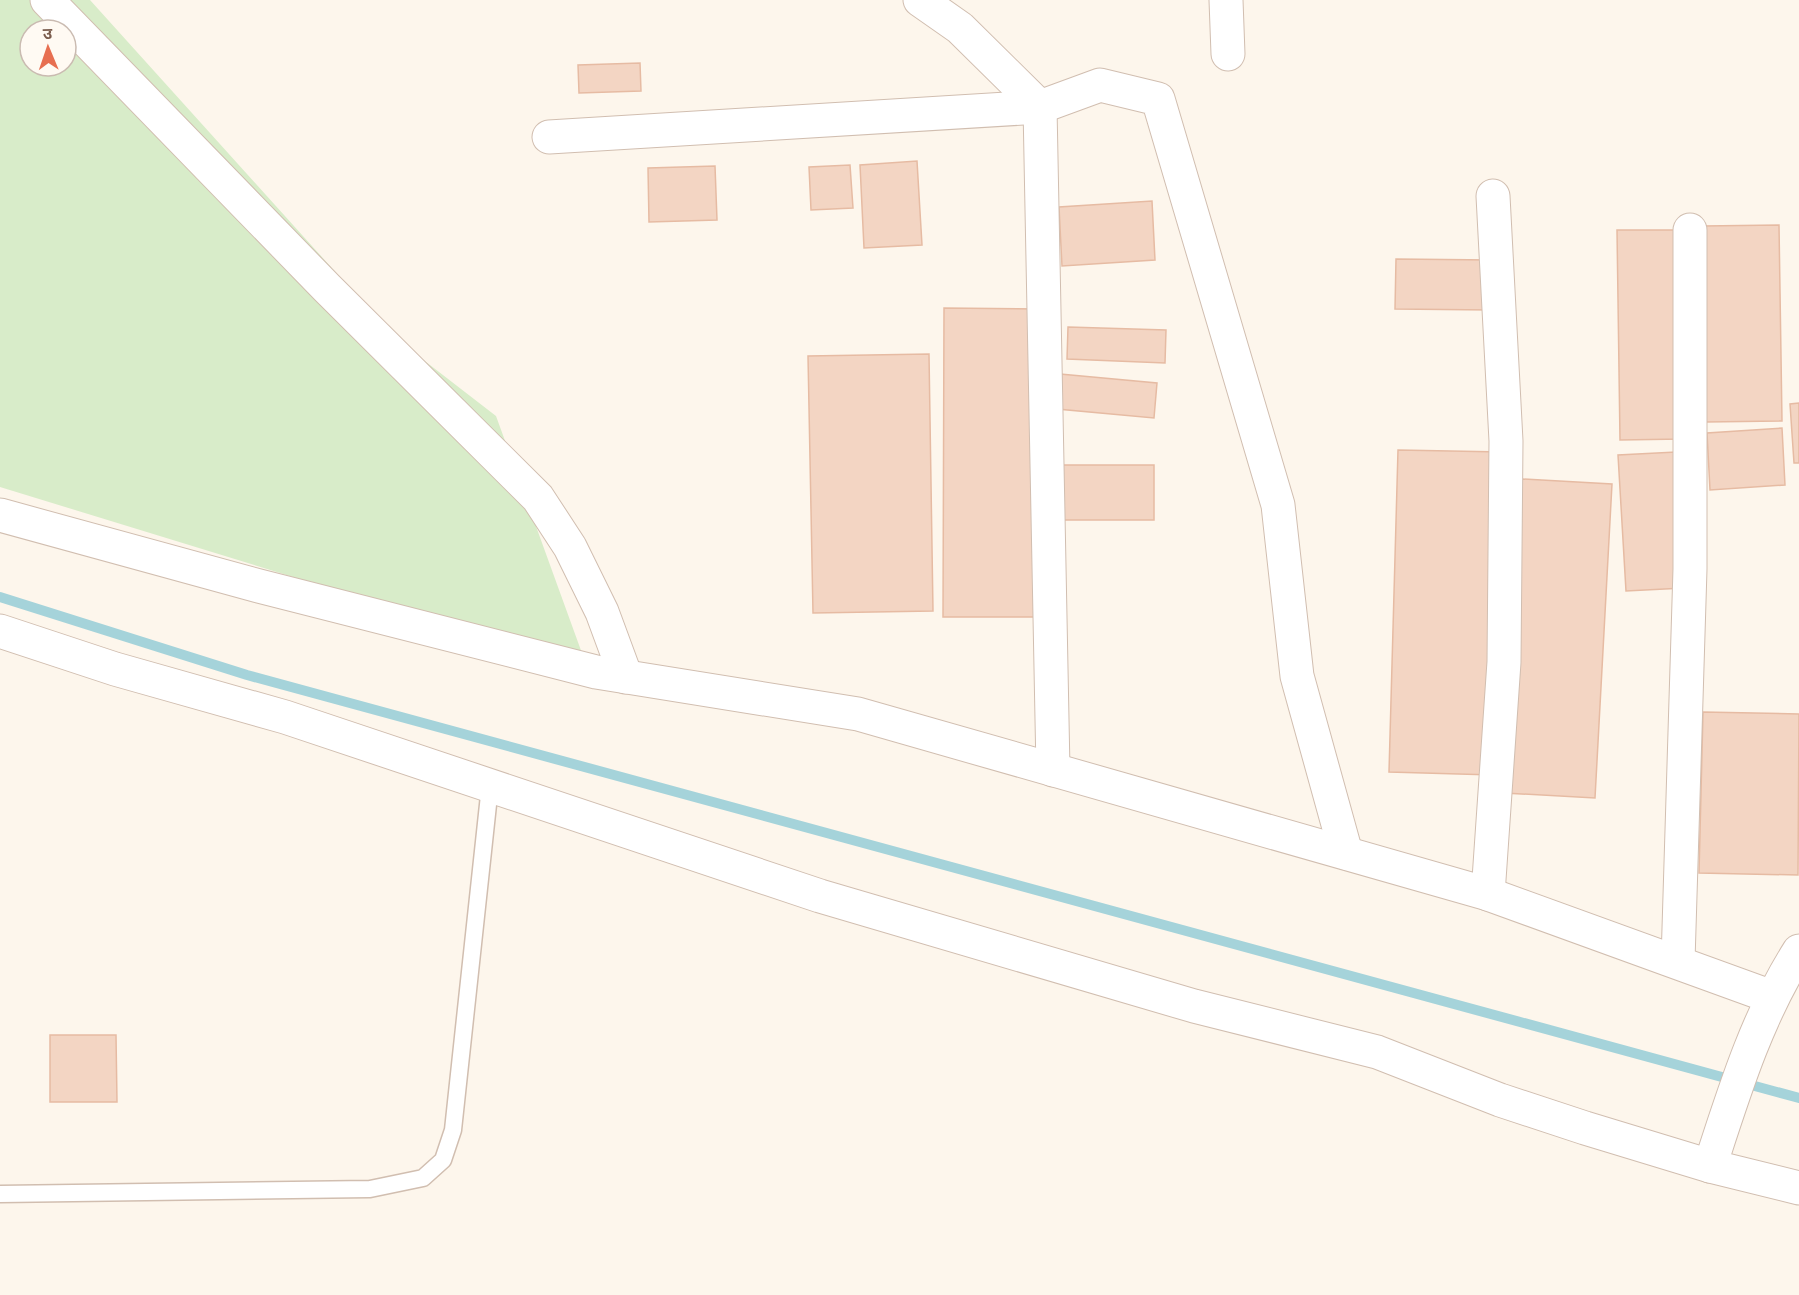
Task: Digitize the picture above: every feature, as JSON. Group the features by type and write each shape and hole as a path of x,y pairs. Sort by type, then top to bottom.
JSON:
{"street":[{"path":"47,0 327,288 538,498 570,547 602,612 626,677"},
{"path":"920,0 960,28 1040,107 1053,770"},
{"path":"1226,0 1228,54"},
{"path":"549,137 1040,107 1100,85 1158,99 1278,505 1297,676 1346,853"},
{"path":"1488,894 1504,662 1506,441 1493,196"},
{"path":"1678,961 1690,569 1690,230"},
{"path":"0,515 259,586 626,677 858,714 1488,894 1772,997"},
{"path":"0,631 115,669 285,717 820,896 1194,1006 1377,1052 1500,1100 1710,1167 1799,1188"},
{"path":"1710,1167 1734,1093 1772,997 1799,951"}],"lane":[{"path":"0,1194 370,1188 423,1178 443,1160 453,1130 490,786"}],"green space":[{"path":"0,0 90,0 395,338 496,416 587,667 0,487"}],"building":[{"path":"640,63 641,91 579,93 578,65"},
{"path":"917,161 922,245 864,248 860,165"},
{"path":"850,165 853,208 811,210 809,167"},
{"path":"715,166 717,220 649,222 648,168"},
{"path":"1152,201 1155,260 1062,266 1059,207"},
{"path":"1779,225 1782,421 1706,422 1703,226"},
{"path":"1617,230 1680,230 1682,439 1620,440"},
{"path":"1396,259 1492,260 1491,310 1395,309"},
{"path":"944,308 1040,309 1039,617 943,617"},
{"path":"1068,327 1166,330 1165,363 1067,359"},
{"path":"929,354 933,611 813,613 808,356"},
{"path":"1060,374 1157,383 1154,418 1057,409"},
{"path":"1799,403 1799,463 1794,463 1790,404"},
{"path":"1782,428 1785,485 1710,490 1707,433"},
{"path":"1398,450 1502,452 1493,775 1389,772"},
{"path":"1676,452 1684,588 1626,591 1618,455"},
{"path":"1054,465 1154,465 1154,520 1054,520"},
{"path":"1522,479 1612,484 1595,798 1504,793"},
{"path":"1703,712 1799,714 1798,875 1699,873"},
{"path":"50,1035 116,1035 117,1102 50,1102"}],"waterway":[{"path":"0,597 247,675 1799,1098"}]}
